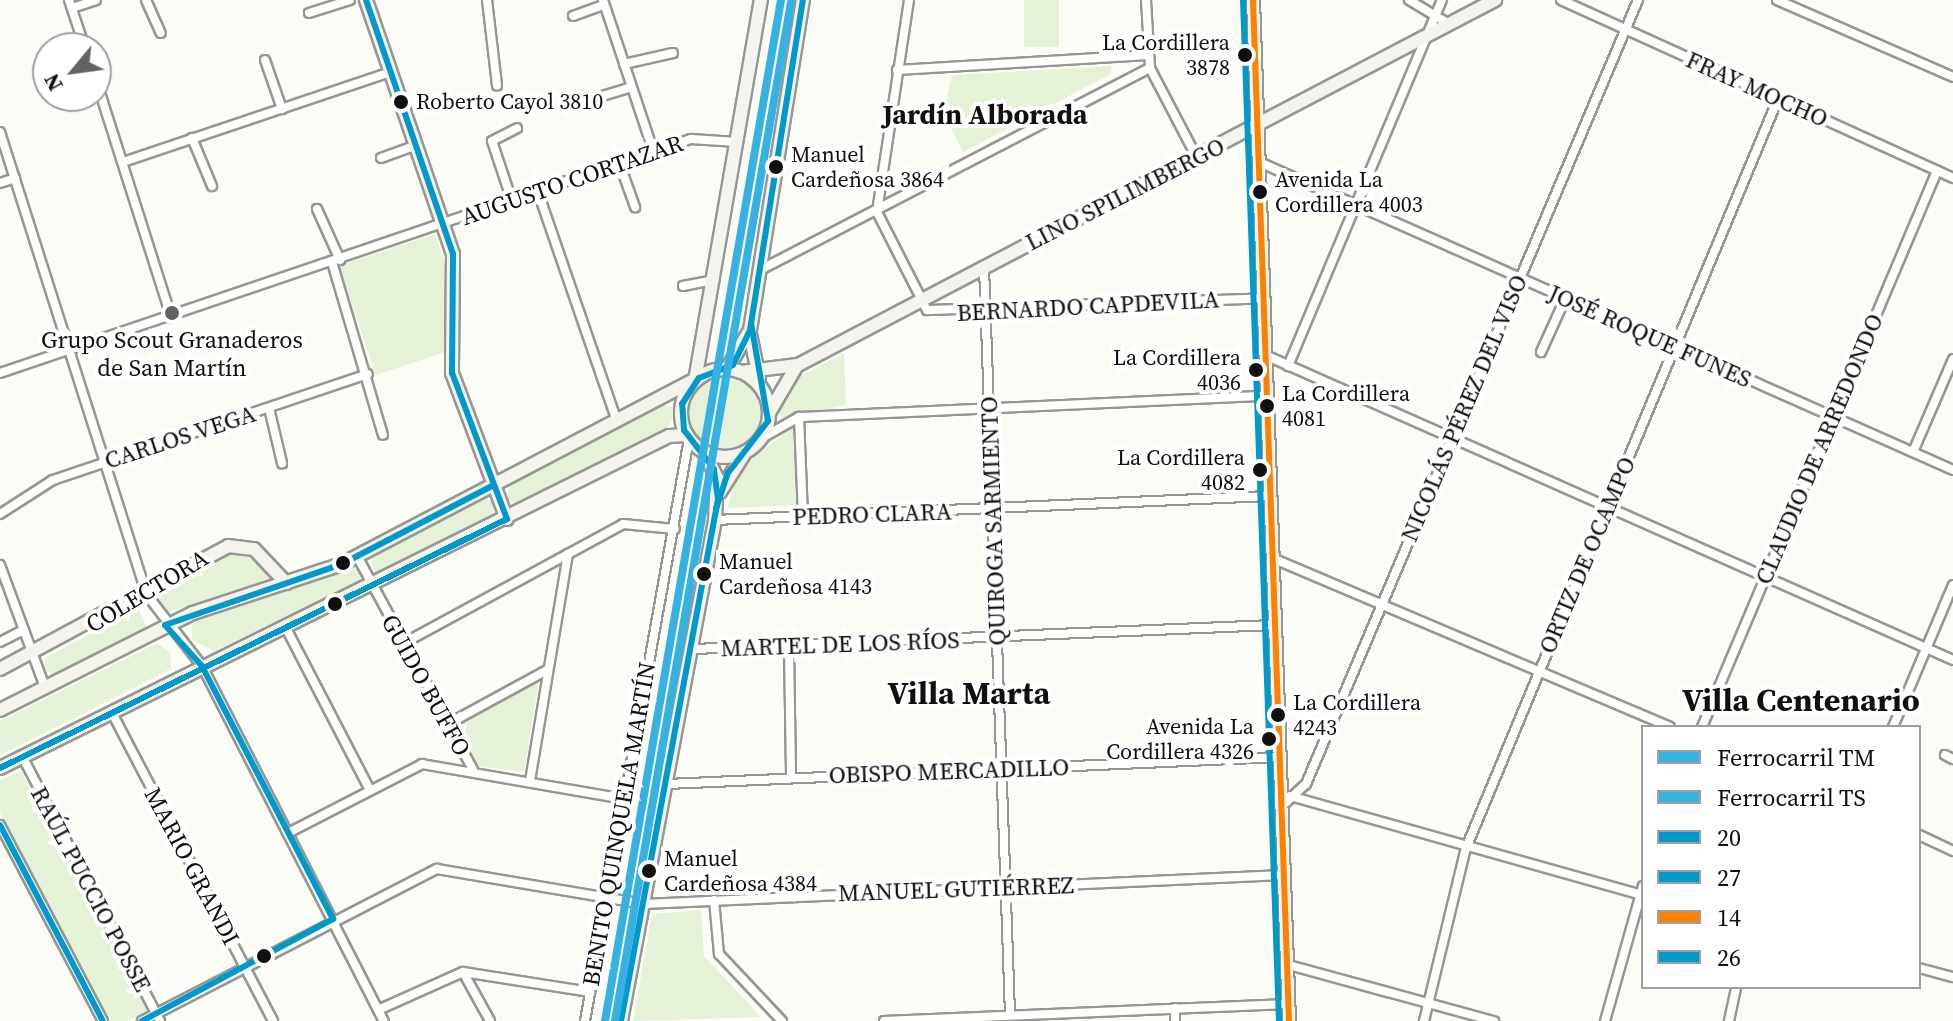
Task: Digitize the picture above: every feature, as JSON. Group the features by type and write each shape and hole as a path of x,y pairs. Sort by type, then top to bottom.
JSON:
{"main road":[{"path":"366,0 444,224 456,275 452,373 492,486 507,519"},
{"path":"718,499 705,453 688,437 681,409 698,378 761,0"},
{"path":"769,415 750,330 803,0"},
{"path":"1253,0 1289,1021"},
{"name":"LINO SPILIMBERGO","path":"0,710 165,625 357,556 698,378 727,369 757,372 798,365 1495,0"},
{"path":"727,369 750,330"},
{"path":"621,1021 694,649 718,499 744,453 762,438 769,415 798,365"},
{"name":"LINO SPILIMBERGO","path":"741,372 763,391"},
{"path":"0,768 202,666 287,630 669,436 688,437"},
{"path":"705,453 744,453"},
{"name":"COLECTORA","path":"0,669 31,657 147,595 228,546 254,549 286,583"}],"street":[{"path":"80,32 71,4 96,0"},
{"path":"146,0 161,33"},
{"path":"309,13 350,0"},
{"path":"487,0 497,85"},
{"path":"909,0 877,212 919,301"},
{"path":"1146,0 1150,68 1197,158"},
{"path":"1409,0 1437,12 1449,24"},
{"path":"1288,366 1442,0"},
{"name":"FRAY MOCHO","path":"1561,0 1953,178"},
{"name":"NICOLÁS PÉREZ DEL VISO","path":"1280,808 1306,784 1638,0"},
{"path":"1777,0 1953,77"},
{"path":"573,16 604,3 654,153"},
{"path":"624,64 673,53"},
{"path":"897,70 1149,55"},
{"path":"265,60 282,109"},
{"path":"760,270 1150,68"},
{"path":"123,162 391,72"},
{"path":"579,103 632,87"},
{"name":"ORTIZ DE OCAMPO","path":"1424,1021 1466,848 1778,99"},
{"path":"107,112 171,317"},
{"path":"512,201 492,141 517,128"},
{"path":"0,132 66,351 147,595 165,625 202,666 384,1021"},
{"path":"192,138 212,186"},
{"name":"AUGUSTO CORTAZAR","path":"0,373 695,138 737,142"},
{"path":"381,158 417,145"},
{"name":"JOSÉ ROQUE FUNES","path":"1259,162 1953,470"},
{"path":"620,165 635,207"},
{"name":"CLAUDIO DE ARREDONDO","path":"1703,725 1937,171"},
{"path":"0,183 15,178"},
{"path":"538,192 616,419"},
{"path":"317,209 336,261 383,435"},
{"name":"QUIROGA SARMIENTO","path":"984,266 1010,1015"},
{"path":"683,286 714,280"},
{"name":"BERNARDO CAPDEVILA","path":"919,301 932,314 1263,298"},
{"path":"1541,352 1565,299"},
{"path":"1265,355 1953,660"},
{"path":"1913,452 1953,359"},
{"name":"CARLOS VEGA","path":"0,514 42,484 368,374"},
{"path":"762,438 799,417 1267,396"},
{"path":"269,408 282,463"},
{"path":"799,417 803,517"},
{"name":"BENITO QUINQUELA MARTÍN","path":"585,1021 619,798 675,529 688,437"},
{"name":"PEDRO CLARA","path":"715,520 992,511 1270,496"},
{"path":"404,643 623,524 675,529"},
{"path":"530,781 568,554"},
{"name":"GUIDO BUFFO","path":"357,556 473,770"},
{"path":"1272,558 1384,601 1539,672 1665,725"},
{"path":"0,565 31,657 45,687"},
{"path":"1894,725 1953,585"},
{"name":"MARTEL DE LOS RÍOS","path":"694,649 1274,625"},
{"path":"287,630 370,790"},
{"path":"0,642 22,631"},
{"path":"789,647 791,778"},
{"path":"448,724 547,670"},
{"name":"MARIO GRANDI","path":"111,711 273,1021"},
{"name":"RAÚL PUCCIO POSSE","path":"22,756 158,1017"},
{"name":"OBISPO MERCADILLO","path":"667,784 1279,757"},
{"path":"288,833 422,764 473,770 619,798"},
{"path":"1280,789 1292,798 1466,848 1641,892"},
{"path":"0,825 103,1021"},
{"path":"1921,836 1953,851"},
{"name":"MANUEL GUTIÉRREZ","path":"142,1021 158,1017 333,919 437,869 644,904 1283,875"},
{"path":"1605,1021 1641,895"},
{"path":"714,900 719,954 782,1021"},
{"path":"1285,964 1494,1021"},
{"path":"1921,969 1953,977"},
{"path":"378,1010 463,972 590,992"},
{"path":"463,972 490,1021"},
{"path":"1729,1021 1736,989"},
{"path":"884,1021 1010,1015 1084,1017 1175,1008 1288,1004"},
{"path":"1175,1008 1175,1021"}],"green space":[{"path":"1024,0 1059,0 1059,47 1024,47"},
{"path":"1111,66 1111,74 963,152 943,113 952,75"},
{"path":"435,234 449,275 448,351 376,375 339,266"},
{"path":"844,353 846,405 781,418 778,405 788,383"},
{"path":"725,376 746,382 756,392 762,413 756,434 746,444 725,450 704,444 694,434 688,413 694,392 704,382"},
{"path":"657,402 677,409 666,431 519,506 508,499 508,486"},
{"path":"796,424 798,505 728,508 736,472"},
{"path":"484,497 493,503 493,518 379,574 373,569 372,556"},
{"path":"236,551 270,571 269,582 164,613 156,596"},
{"path":"347,568 359,569 360,582 214,651 192,640 192,625 203,614"},
{"path":"139,609 147,628 55,675 45,670 46,657"},
{"path":"157,643 170,653 171,669 0,755 0,721"},
{"path":"539,680 524,772 478,766 456,725"},
{"path":"21,771 147,1011 127,1021 107,1021 0,813 0,781"},
{"path":"701,910 704,956 761,1017 633,1021 652,914"}],"rail line":[{"name":"TM","path":"605,1021 781,0"},
{"name":"TS","path":"615,1021 791,2"}],"transit line":[{"name":"20","path":"0,768 507,519 452,373 453,254 366,0"},
{"name":"27","path":"621,1021 718,499 714,469 684,430 682,404 699,378 733,365 750,330 803,0"},
{"name":"26","path":"1243,0 1279,1021"},
{"name":"14","path":"1253,0 1289,1021"},
{"name":"27","path":"716,509 728,473 768,421 751,323"},
{"name":"20","path":"142,1021 333,919 202,666 165,625 342,564 492,486"},
{"name":"20","path":"0,825 103,1021"}],"place":[{"name":"La Cordillera 3878","path":"1245,55"},
{"name":"Roberto Cayol 3810","path":"401,102"},
{"name":"Manuel Cardeñosa 3864","path":"776,167"},
{"name":"Avenida La Cordillera 4003","path":"1260,192"},
{"name":"Grupo Scout Granaderos de San Martín","path":"172,313"},
{"name":"La Cordillera 4036","path":"1256,370"},
{"name":"La Cordillera 4081","path":"1267,406"},
{"name":"La Cordillera 4082","path":"1260,470"},
{"name":"Manuel Cardeñosa 4143","path":"704,574"},
{"name":"La Cordillera 4243","path":"1278,715"},
{"name":"Avenida La Cordillera 4326","path":"1269,739"},
{"name":"Manuel Cardeñosa 4384","path":"649,871"}],"district":[{"name":"Jardín Alborada","path":"985,114"},
{"name":"Villa Marta","path":"969,693"},
{"name":"Villa Centenario","path":"1801,700"}]}
